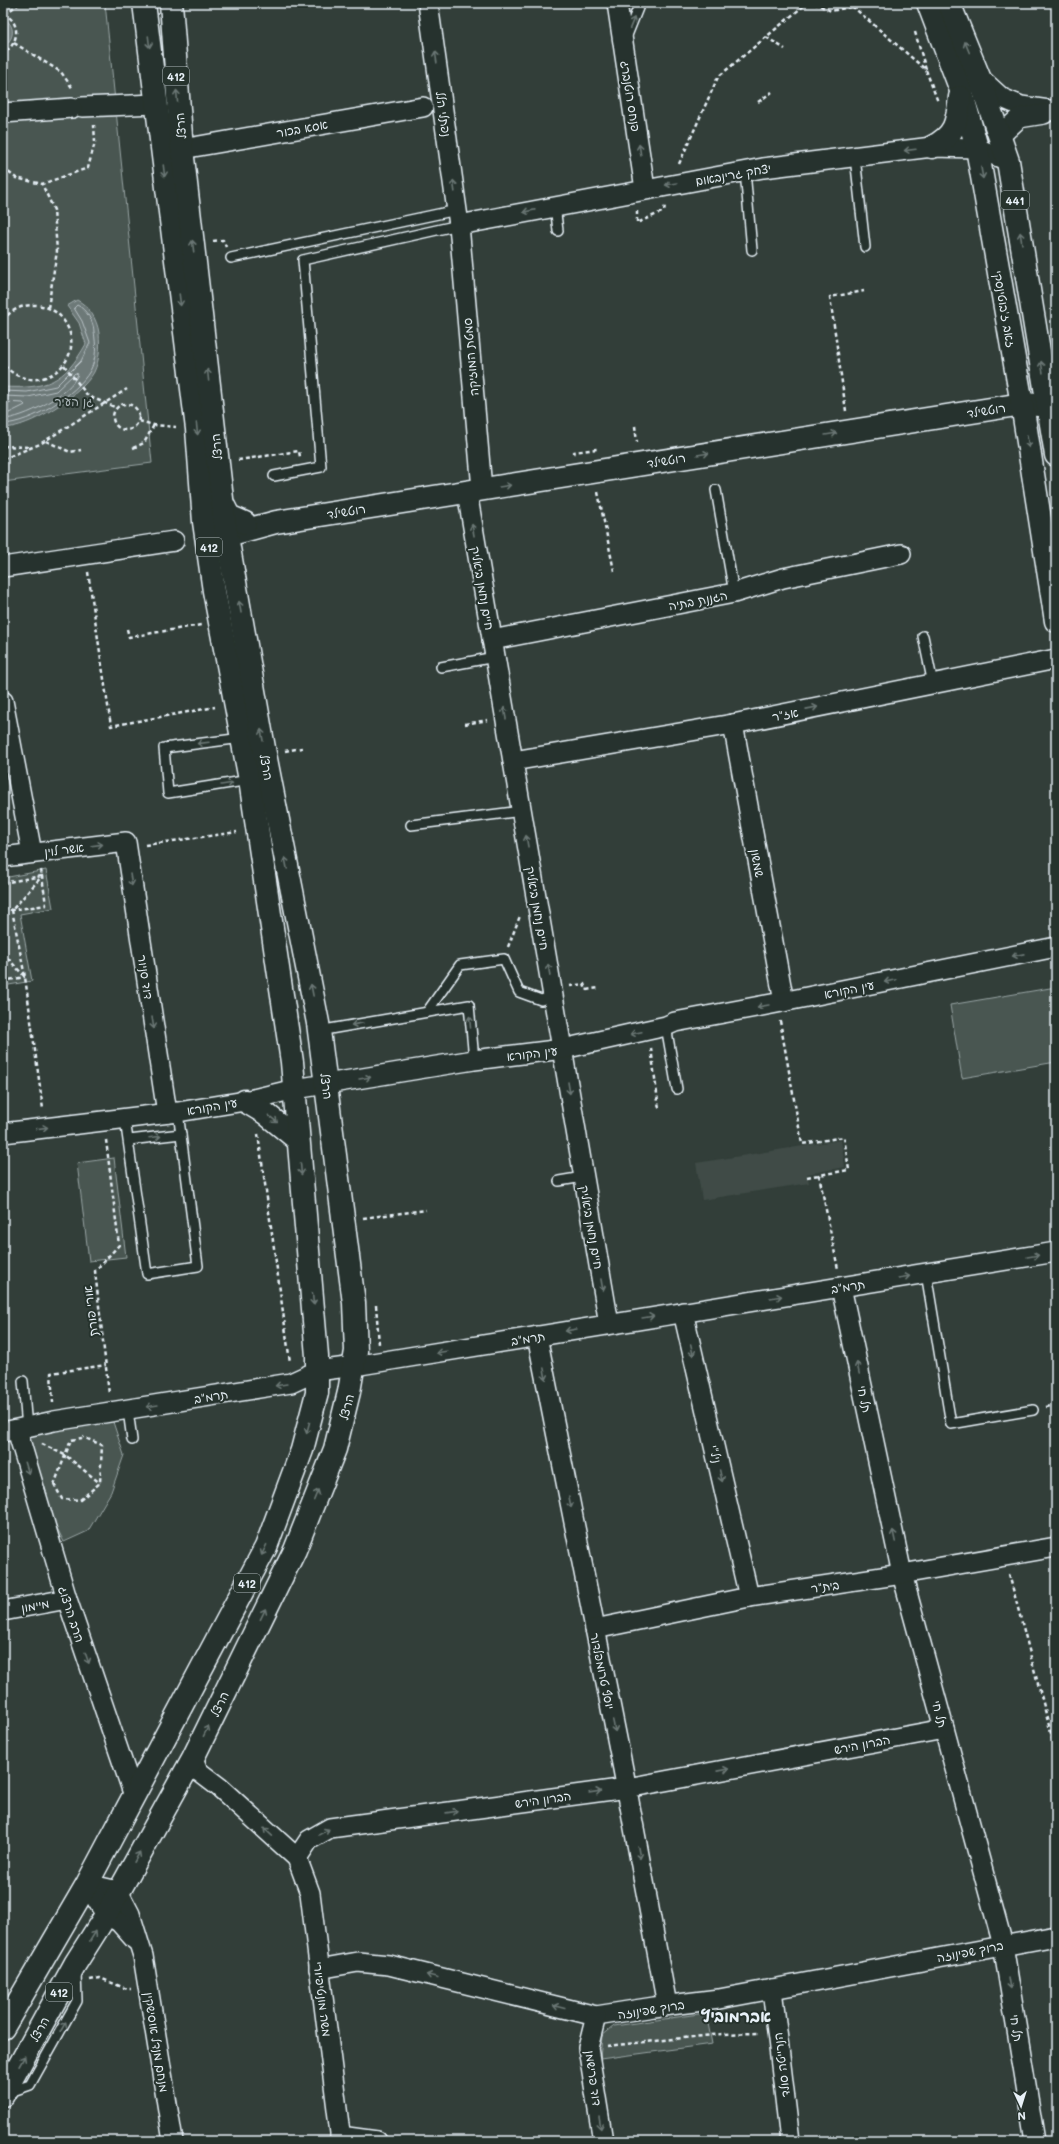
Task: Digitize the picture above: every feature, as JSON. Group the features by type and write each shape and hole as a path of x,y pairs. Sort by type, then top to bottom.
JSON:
{"main road":[{"name":"הרצל","path":"3,2028 87,1884 266,1546 302,1450 317,1393 315,1321 298,1140 295,1089 258,829 221,622 225,524 197,428 144,3"},
{"name":"הרצל","path":"3,2094 75,1964 106,1915 193,1758 295,1550 335,1449 356,1351 354,1303 318,1023 265,754 225,524 182,149 171,3"},
{"name":"זאב ז'בוטינסקי","path":"928,3 961,90 977,148 1022,404 1056,621"},
{"name":"441","path":"949,3 1001,135 1008,161 1052,405 1056,455"},
{"path":"932,147 945,140 957,123 961,90"},
{"name":"רוטשילד","path":"225,524 276,522 1022,404 1052,405"},
{"path":"245,1101 265,1113 298,1140"}],"street":[{"name":"נפתלי הלל","path":"428,3 458,218"},
{"name":"פנחס רוטנברג","path":"618,3 624,43 641,196"},
{"path":"979,77 1002,98 1021,106 1056,112"},
{"path":"3,112 156,104"},
{"name":"אסא בכור","path":"182,149 423,107"},
{"path":"1001,135 1019,118 1056,112"},
{"name":"יצחק גרינבאום","path":"458,218 641,196 669,185 745,171 932,147 977,148 1008,161"},
{"name":"סמטת המוזיקה","path":"458,218 474,490"},
{"name":"חיים נחמן ביאליק","path":"474,490 494,649 609,1324"},
{"path":"3,567 174,541"},
{"name":"הגננת בתיה","path":"494,649 734,593 783,578 901,554"},
{"name":"אז\"ר","path":"513,761 733,724 1056,659"},
{"path":"3,701 32,853"},
{"name":"שמשון","path":"733,724 781,1003"},
{"name":"אשר לוין","path":"3,857 126,842"},
{"name":"דוד סניור","path":"126,842 173,1112"},
{"name":"עין הקורא","path":"3,1133 173,1112 245,1101 295,1089 474,1060 563,1049 657,1028 675,1022 781,1003 1056,947"},
{"name":"תרמ\"ב","path":"21,1433 54,1421 119,1412 291,1383 317,1371 1056,1252"},
{"name":"תל חי","path":"841,1287 902,1574 1003,1945 1035,2141"},
{"name":"ניל\"י","path":"683,1312 750,1597"},
{"name":"יוסף טרומפלדור","path":"537,1336 627,1788 667,2005"},
{"name":"הרב הרצוג","path":"21,1433 67,1599 134,1796"},
{"name":"בית\"ר","path":"595,1630 750,1597 902,1574 1056,1547"},
{"name":"מיימון","path":"3,1610 67,1599"},
{"name":"הברון הירש","path":"297,1858 309,1840 330,1828 627,1788 944,1729"},
{"path":"193,1758 198,1771 219,1786 297,1858"},
{"name":"משה מונטיפיורי","path":"297,1858 310,1892 341,2138"},
{"path":"87,1884 118,1891"},
{"name":"מנחם מנדל אוסישקין","path":"87,1884 106,1915 119,1922 138,1944"},
{"name":"מנחם מנדל אוסישקין","path":"118,1891 130,1914 138,1944 143,1956 173,2141"},
{"name":"ברוך שפינוזה","path":"319,1969 358,1962 389,1965 596,2016 719,1999 1056,1936"},
{"name":"הנרייטה סולד","path":"772,1989 790,2141"},
{"name":"דוד פרישמן","path":"596,2016 588,2048 603,2141"},
{"path":"341,2138 378,2141"}],"lane":[{"path":"624,43 640,3"},
{"path":"855,156 865,247"},
{"path":"745,171 752,250"},
{"path":"555,206 558,231"},
{"path":"231,258 458,218"},
{"path":"274,476 322,467 304,260 458,218"},
{"path":"716,490 734,593"},
{"path":"923,636 933,684"},
{"path":"441,667 494,649"},
{"path":"242,738 164,748 168,793 250,780"},
{"path":"411,825 522,811"},
{"path":"427,1012 460,965 504,959 519,992 540,1000 552,992"},
{"path":"318,1023 324,1030 469,1005 474,1060"},
{"path":"657,1028 677,1089"},
{"path":"126,1119 147,1274 198,1266 181,1134 173,1112"},
{"path":"129,1140 181,1134"},
{"path":"559,1181 583,1176"},
{"path":"926,1273 951,1424 1033,1410"},
{"path":"21,1433 23,1381"},
{"path":"119,1412 132,1440"}],"path":[{"path":"3,53 14,43 17,30 11,18 4,14 20,3"},
{"path":"669,185 718,77 807,3"},
{"path":"814,3 831,11 868,3"},
{"path":"852,6 926,70"},
{"path":"914,26 926,70 942,113 957,123"},
{"path":"766,37 785,49"},
{"path":"3,168 16,178 42,184 88,168 95,142 94,120 80,107 61,72 14,43"},
{"path":"758,102 772,92"},
{"path":"42,184 54,210 57,251 48,308"},
{"path":"637,223 641,196"},
{"path":"849,431 830,297 864,291"},
{"path":"3,321 13,310 24,306 37,305 48,308 62,318 70,334 71,346 65,367 53,375 42,379 30,380 19,377 9,371 3,364"},
{"path":"65,367 88,396 104,404 117,408 127,404 135,406 139,413 139,422 130,430 121,429 114,423 113,418 117,408"},
{"path":"3,459 46,440 127,389"},
{"path":"139,422 154,426 197,428"},
{"path":"133,448 144,443 154,426"},
{"path":"635,426 637,442"},
{"path":"46,440 70,452 81,450"},
{"path":"3,446 31,447"},
{"path":"218,462 299,451 304,470"},
{"path":"594,472 614,571"},
{"path":"85,554 111,726 235,704"},
{"path":"127,629 128,637 221,622"},
{"path":"145,845 258,829"},
{"path":"3,908 12,910 46,905 42,876 12,910"},
{"path":"12,910 25,977 45,1128"},
{"path":"504,959 521,912"},
{"path":"3,953 25,977"},
{"path":"3,981 25,977"},
{"path":"552,992 584,984 586,990 599,988"},
{"path":"781,1003 802,1144 844,1137 849,1170 807,1177"},
{"path":"657,1028 659,1109"},
{"path":"265,1113 257,1129 290,1361 291,1383"},
{"name":"אורי פורת","path":"104,1121 119,1246 95,1271 106,1365 119,1412"},
{"path":"820,1175 841,1287"},
{"path":"363,1218 426,1210"},
{"path":"54,1421 51,1373 106,1365"},
{"path":"21,1433 65,1454 100,1484"},
{"path":"54,1484 62,1499 80,1500 100,1484 102,1445 84,1437 71,1440 57,1476"},
{"path":"1004,1556 1056,1752"},
{"path":"100,1978 126,1989"},
{"path":"588,2048 722,2034 778,2033"}],"shaded area":[{"path":"841,1140 845,1167 807,1174 809,1183 702,1200 696,1163"}],"green space":[{"name":"גן העיר","path":"3,3 105,3 152,463 3,482"},
{"path":"46,870 53,908 20,914 32,981 3,986 3,878"},
{"path":"1056,987 1056,1062 962,1078 950,1005"},
{"path":"114,1158 126,1257 89,1261 77,1163"},
{"path":"112,1419 124,1455 111,1492 88,1531 64,1542 46,1506 26,1433"},
{"path":"706,2013 712,2044 600,2059 602,2036 614,2026"}],"water":[{"path":"3,18 12,28 12,36 3,47"},
{"path":"77,300 89,309 98,328 99,353 94,372 78,391 40,417 14,427 3,428 3,387 31,387 52,381 70,367 86,344 79,323 67,306"}],"district":[{"name":"אברמוביץ","path":"736,2015"}]}
